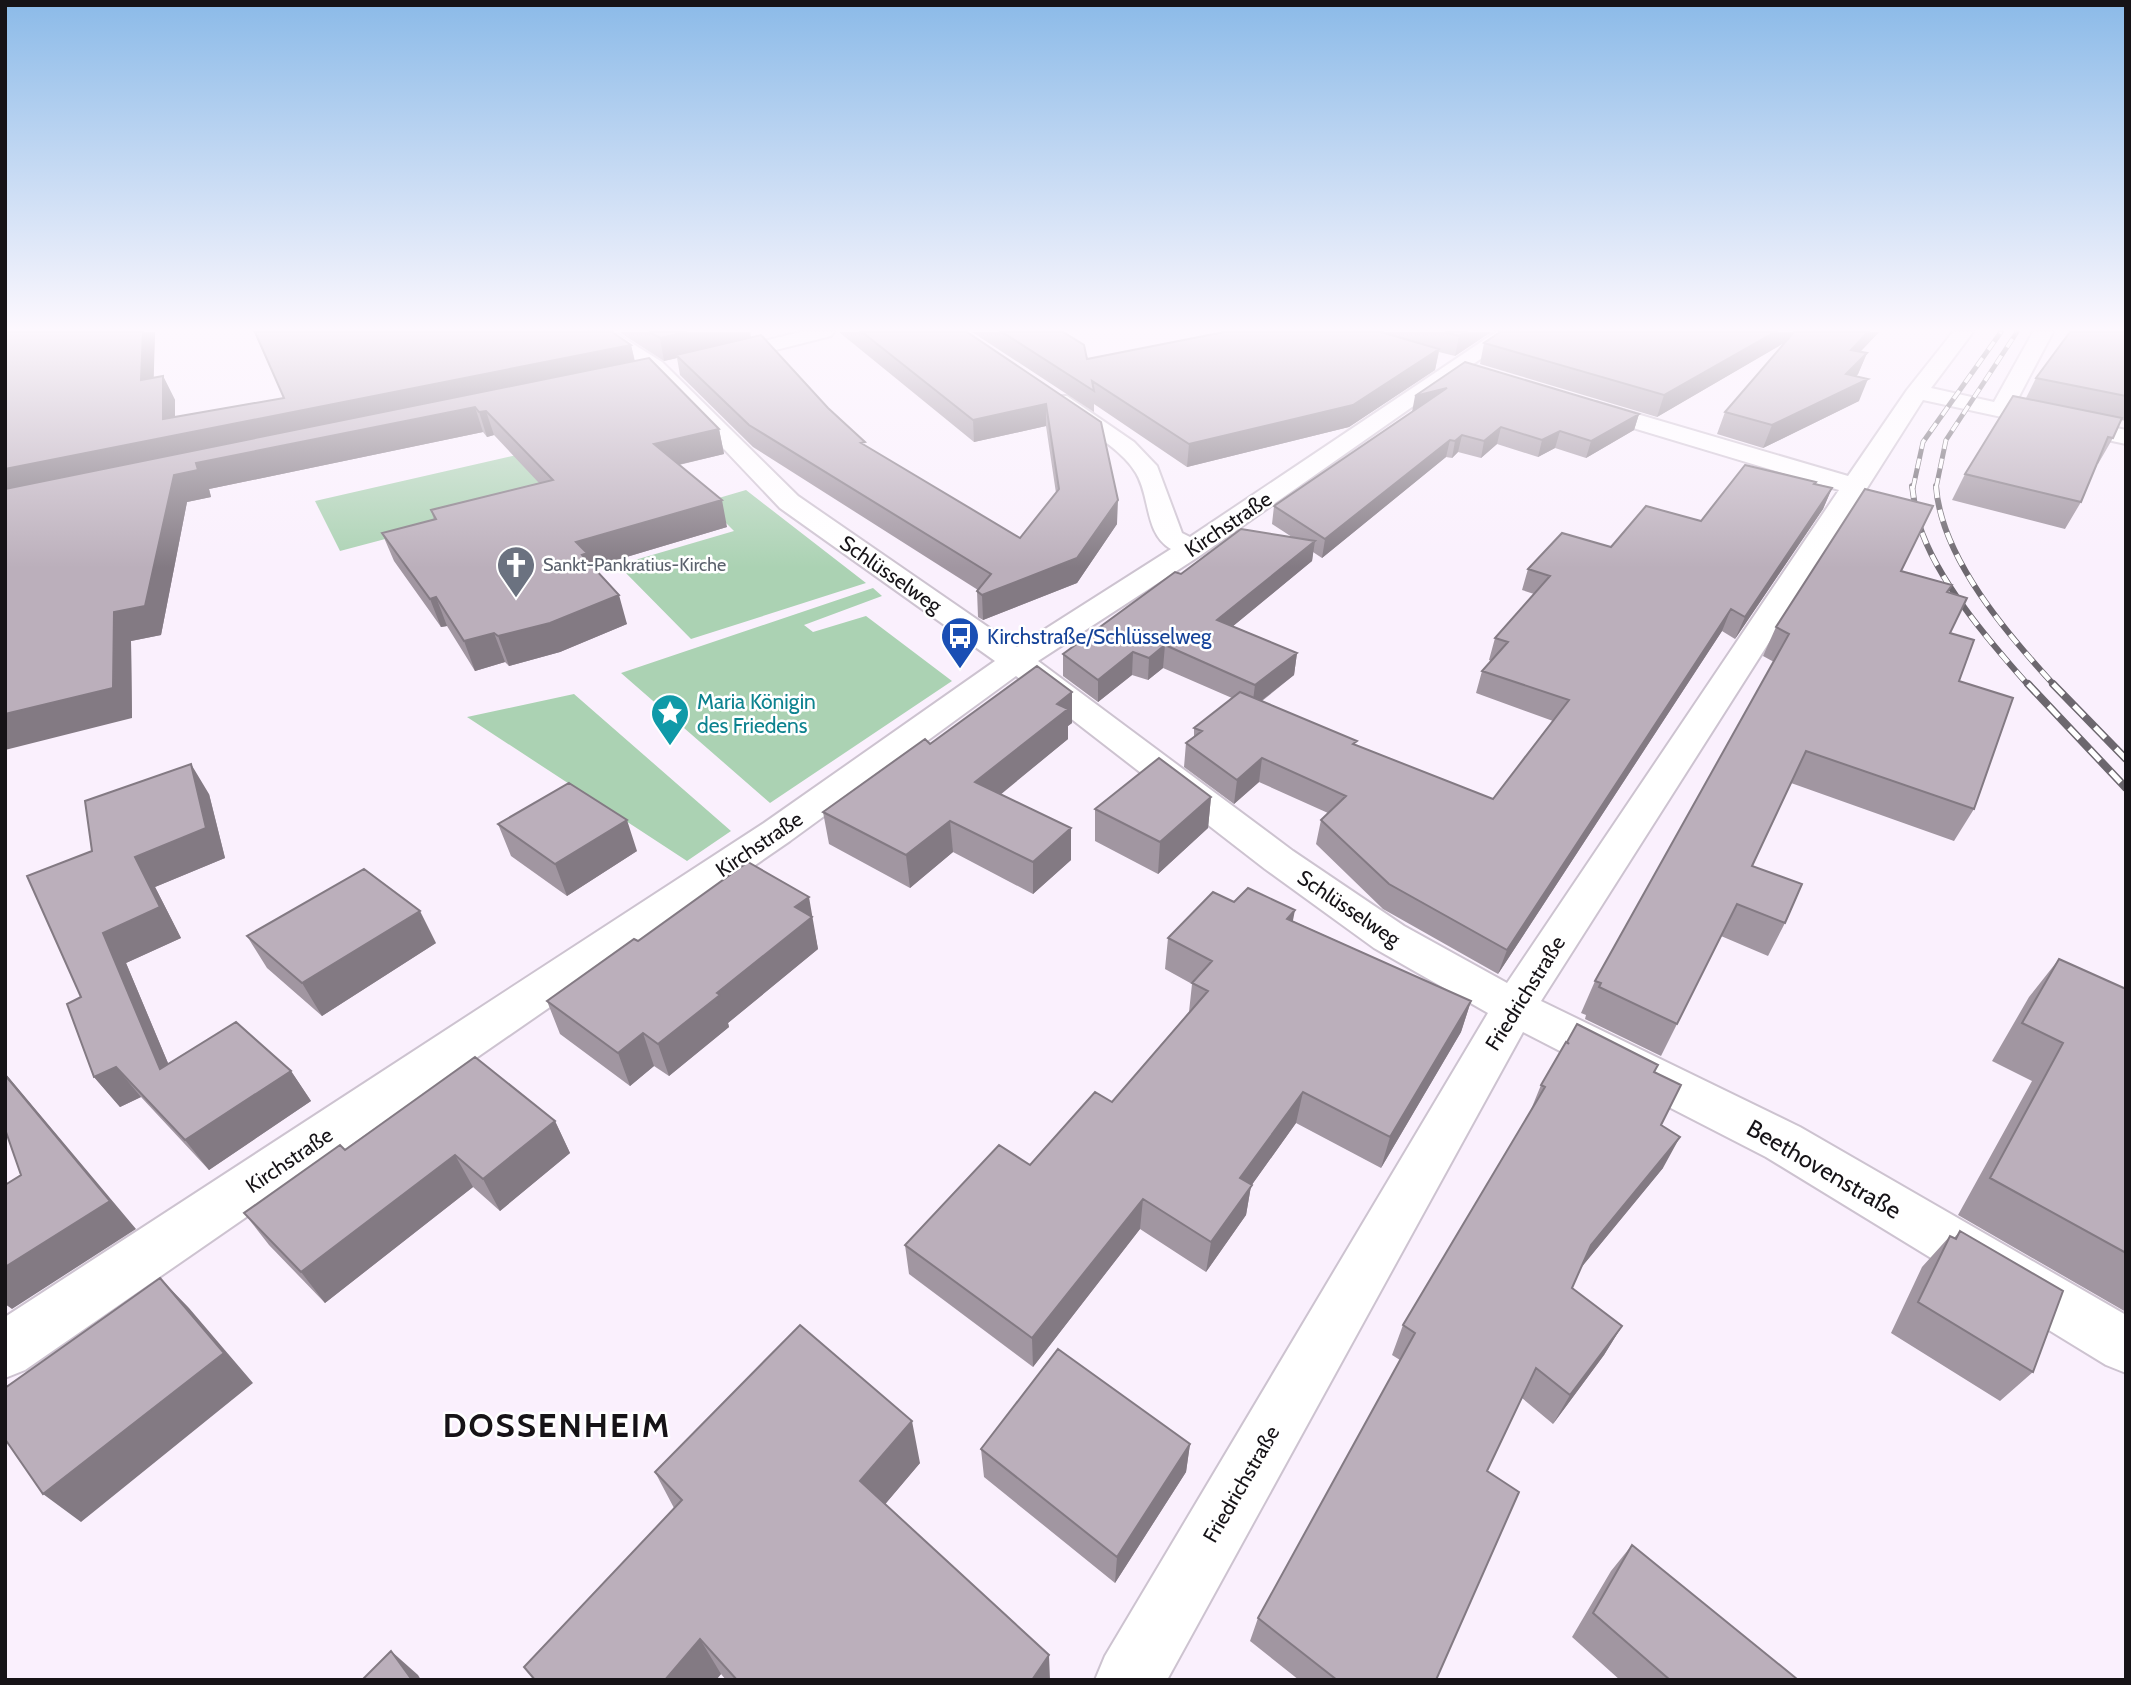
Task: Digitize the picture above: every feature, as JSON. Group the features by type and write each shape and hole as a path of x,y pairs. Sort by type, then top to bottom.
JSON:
{"street":[{"name":"Schlüsselweg","path":"714,411 759,476 789,502 1046,682 1279,860 1389,937 1514,1007"},
{"path":"1072,411 1125,447 1148,471 1170,537 1191,549"},
{"name":"Kirchstraße","path":"5,1350 766,840 1015,662 1191,549 1395,411"},
{"path":"1600,411 1854,486"},
{"name":"Friedrichstraße","path":"1129,1680 1514,1007 1905,411"},
{"path":"2004,411 2126,437"},
{"name":"Beethovenstraße","path":"1514,1007 1783,1143 2126,1346"}],"green space":[{"path":"547,448 574,489 340,551 315,501"},
{"path":"746,490 866,583 691,639 618,565 734,531 705,502"},
{"path":"873,588 882,596 804,625 813,632 866,616 952,681 770,803 621,673"},
{"path":"574,694 731,831 687,861 467,717"}],"building":[{"path":"5,411 163,411 163,419 211,411 300,411 5,469"},
{"path":"390,411 457,411 196,463 198,470 174,475 145,606 114,612 113,688 5,714 5,489"},
{"path":"478,411 701,411 719,429 654,444 722,500 576,542 587,553 582,555 619,595 550,623 464,641 436,597 430,599 382,533 436,519 431,510 553,480 486,411"},
{"path":"734,411 831,411 865,442 861,443 1020,538 1059,489 1047,411 1084,411 1101,422 1118,500 1077,558 982,595 977,591 991,574 749,425"},
{"path":"961,411 1016,411 973,420"},
{"path":"1138,411 1329,411 1189,444"},
{"path":"1414,411 1628,411 1639,414 1591,441 1560,431 1542,440 1501,427 1484,441 1462,435 1455,441 1450,440 1325,539 1274,506"},
{"path":"1726,411 1802,411 1772,425"},
{"path":"2004,411 2086,411 2122,418 2113,438 2108,437 2081,502 1965,474"},
{"path":"1745,465 1832,488 1745,617 1731,609 1507,950 1389,884 1321,820 1346,796 1262,758 1237,780 1186,743 1202,731 1194,728 1240,692 1357,741 1353,744 1493,799 1569,700 1482,671 1508,642 1495,638 1550,576 1528,569 1562,533 1611,547 1646,506 1701,521"},
{"path":"1865,489 1933,506 1901,571 1952,585 1947,592 1967,598 1950,633 1974,640 1959,681 2013,698 1974,809 1806,751 1752,866 1802,884 1785,923 1737,904 1677,1024 1599,987 1601,983 1595,981 1789,634 1776,627"},
{"path":"1241,529 1315,541 1217,620 1297,653 1255,685 1165,645 1149,658 1133,652 1098,680 1063,654 1175,572 1181,574"},
{"path":"1037,666 1072,692 1057,704 1068,709 975,782 1071,828 1033,862 950,821 906,855 823,812 925,739 930,744"},
{"path":"1159,758 1211,797 1160,842 1095,809"},
{"path":"191,764 206,828 135,857 160,907 103,933 160,1069 236,1022 291,1071 185,1140 116,1067 94,1077 67,1004 81,997 27,876 92,851 85,801"},
{"path":"569,783 627,820 555,864 498,824"},
{"path":"748,862 809,897 795,907 812,917 658,1044 643,1033 618,1053 547,1001 634,939 638,941"},
{"path":"364,869 420,911 302,983 247,936"},
{"path":"1248,888 1295,910 1287,919 1471,1001 1390,1137 1303,1092 1240,1178 1252,1185 1211,1242 1143,1199 1032,1338 905,1245 999,1145 1030,1165 1095,1092 1112,1102 1208,991 1192,983 1212,961 1168,938 1213,892 1234,902"},
{"path":"2059,959 2126,989 2126,1253 1990,1178 2063,1043 2022,1023"},
{"path":"1577,1024 1658,1065 1654,1072 1681,1085 1661,1125 1680,1137 1591,1245 1572,1288 1622,1326 1570,1395 1536,1368 1487,1471 1519,1492 1436,1680 1337,1680 1258,1618 1415,1333 1403,1325 1545,1087 1541,1085 1566,1042 1569,1044 1567,1042"},
{"path":"475,1057 555,1121 483,1179 455,1155 301,1272 244,1213 340,1145 345,1150"},
{"path":"5,1075 110,1201 5,1267 5,1185 21,1175 5,1129"},
{"path":"1960,1231 2063,1291 2033,1372 1918,1302 1950,1236 1956,1239"},
{"path":"160,1278 224,1353 43,1494 5,1439 5,1388"},
{"path":"800,1325 912,1421 860,1481 1049,1655 1032,1680 737,1680 700,1639 665,1680 535,1680 524,1667 682,1500 655,1472"},
{"path":"1058,1349 1190,1444 1117,1557 981,1449"},
{"path":"1632,1545 1797,1679 1670,1680 1593,1613"},
{"path":"391,1651 412,1680 362,1680"}],"railway":[{"path":"1913,488 1923,442 1945,411"},
{"path":"1936,487 1946,440 1965,411"},
{"path":"1912,486 1919,524 1938,567 1981,630 2029,686"},
{"path":"1936,487 1950,540 1963,567 1998,619 2055,686"},
{"path":"2028,684 2126,788"},
{"path":"2053,684 2126,759"}],"place":[{"name":"Sankt-Pankratius-Kirche","path":"516,599"},
{"name":"Kirchstraße/Schlüsselweg","path":"960,670"},
{"name":"Maria Königin des Friedens","path":"670,747"}],"district":[{"name":"DOSSENHEIM","path":"557,1425"}]}
